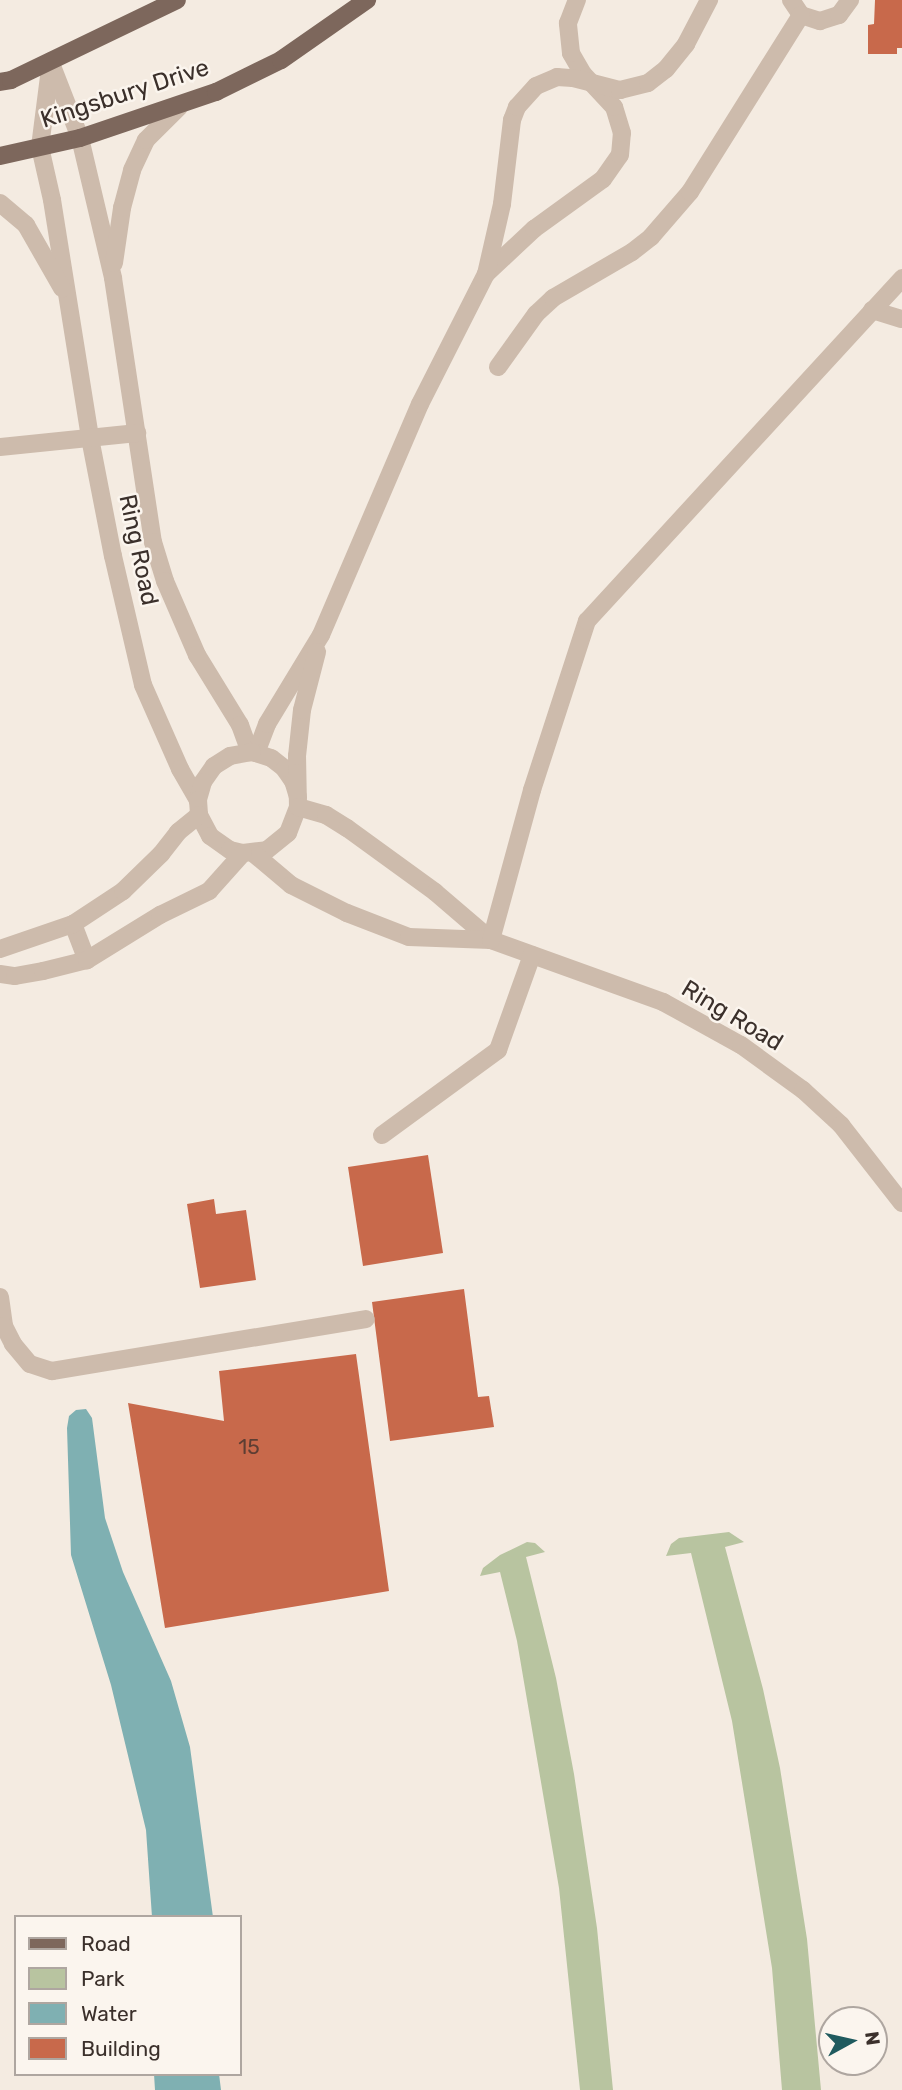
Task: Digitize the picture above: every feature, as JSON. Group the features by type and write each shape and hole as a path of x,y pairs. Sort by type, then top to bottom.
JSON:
{"main road":[{"name":"Kingsbury Drive","path":"0,82 11,80 177,0"},
{"name":"Kingsbury Drive","path":"0,156 80,138 179,107 216,92 281,60 367,0"}],"street":[{"path":"486,274 555,212 603,178 616,162 622,141 614,107 575,64 569,46 568,23 577,0"},
{"path":"253,753 267,724 321,635 420,404 486,274 502,204 512,120 517,107 530,90 549,79 565,77 620,90 635,88 654,79 686,44 709,0"},
{"path":"498,367 536,314 553,298 632,252 651,237 690,192 796,7 820,21 839,15 850,0"},
{"name":"Ring Road","path":"51,61 80,138 113,278 153,542 165,581 197,656 240,724 253,753"},
{"name":"Ring Road","path":"51,61 40,147 113,556 143,685 163,734 199,808"},
{"name":"Ring Road","path":"113,278 122,208 132,170 146,140 179,107"},
{"name":"Ring Road","path":"0,203 26,225 67,298"},
{"path":"491,940 532,790 587,621 902,278"},
{"path":"872,310 902,319"},
{"path":"0,447 137,433"},
{"path":"0,974 34,973 87,960 160,915 209,891 248,853 279,843 292,827 298,802 297,756 302,710 321,635"},
{"path":"248,853 230,850 210,836 199,808 203,782 214,766 230,756 253,753 271,758 284,768 293,781 298,802"},
{"name":"Ring Road","path":"298,802 347,828 435,892 491,940"},
{"path":"0,949 73,924 123,891 161,854 199,808"},
{"name":"Ring Road","path":"248,853 291,885 347,913 409,937 491,940 663,1002 741,1045 803,1090 841,1125 902,1203"},
{"path":"73,924 87,960"},
{"path":"382,1135 498,1050 532,955"},
{"path":"0,1297 4,1326 13,1344 30,1364 52,1371 366,1319"}],"green space":[{"path":"729,1532 744,1542 725,1547 763,1689 780,1768 807,1939 821,2090 782,2090 772,1968 732,1721 691,1553 666,1556 671,1544 679,1538"},
{"path":"527,1542 535,1543 545,1552 526,1557 556,1678 574,1774 597,1928 613,2090 580,2090 559,1888 517,1641 500,1572 480,1576 483,1568 500,1555"}],"water":[{"path":"86,1409 92,1418 105,1518 123,1572 171,1681 190,1747 213,1915 152,1915 146,1830 111,1685 71,1555 67,1428 69,1416 76,1410"},
{"path":"154,2076 219,2076 221,2090 155,2090"}],"building":[{"path":"875,0 902,0 902,48 897,48 897,54 868,54 868,25 874,24"},
{"path":"428,1155 443,1253 363,1266 348,1167"},
{"path":"214,1199 216,1214 246,1210 256,1280 200,1288 187,1204"},
{"path":"464,1289 478,1397 489,1396 494,1427 390,1441 372,1302"},
{"path":"356,1354 389,1591 165,1628 128,1403 224,1421 219,1371"}]}
